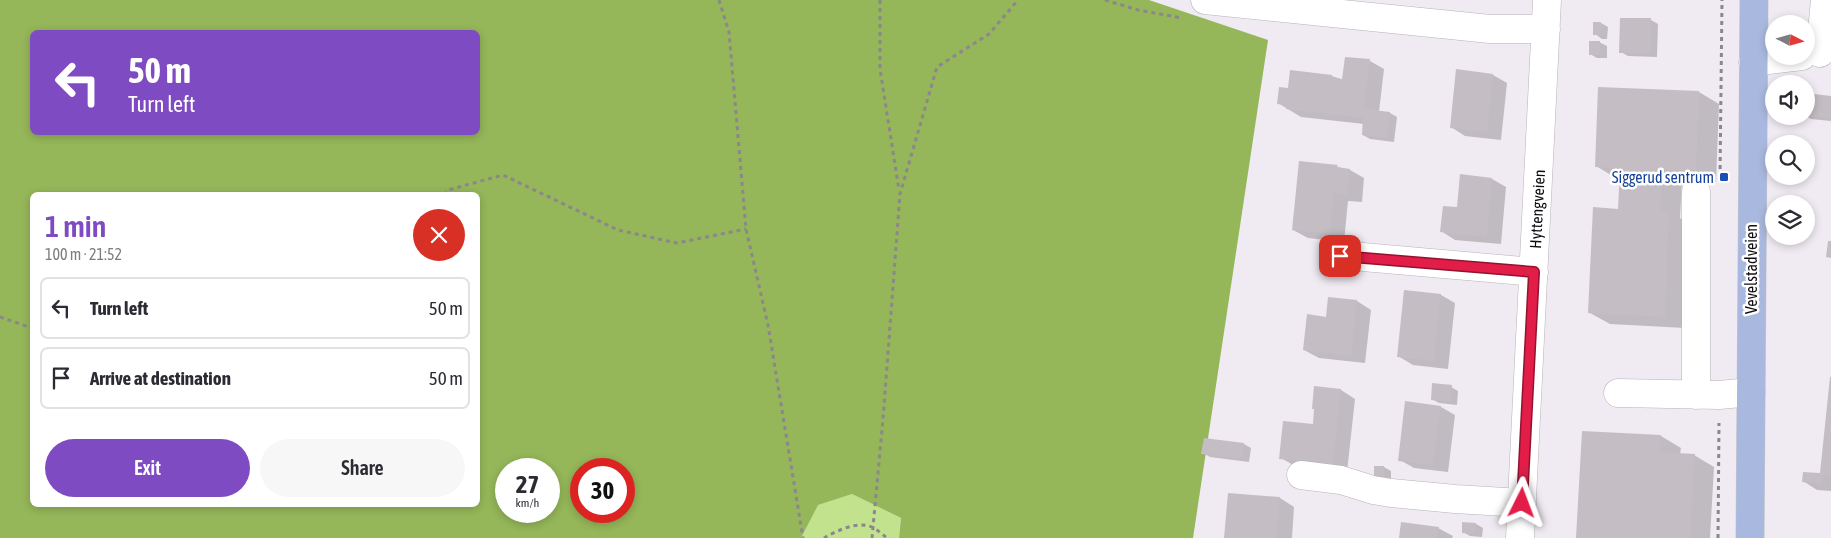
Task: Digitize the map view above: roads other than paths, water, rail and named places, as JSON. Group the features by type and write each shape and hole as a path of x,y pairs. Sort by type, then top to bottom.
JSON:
{"main road":[{"name":"Vevelstadveien","path":"1750,538 1754,0"}],"street":[{"name":"Hyttengveien","path":"1520,538 1547,0"},
{"path":"1815,54 1825,0"},
{"path":"1195,9 1490,28 1546,29"},
{"path":"1753,62 1765,60"},
{"path":"1696,192 1696,394"},
{"path":"1340,256 1534,272"},
{"path":"1618,393 1696,394 1751,392"},
{"path":"1301,475 1341,480 1373,490 1391,493 1522,503"}],"place":[{"name":"Siggerud sentrum","path":"1724,177"}]}
